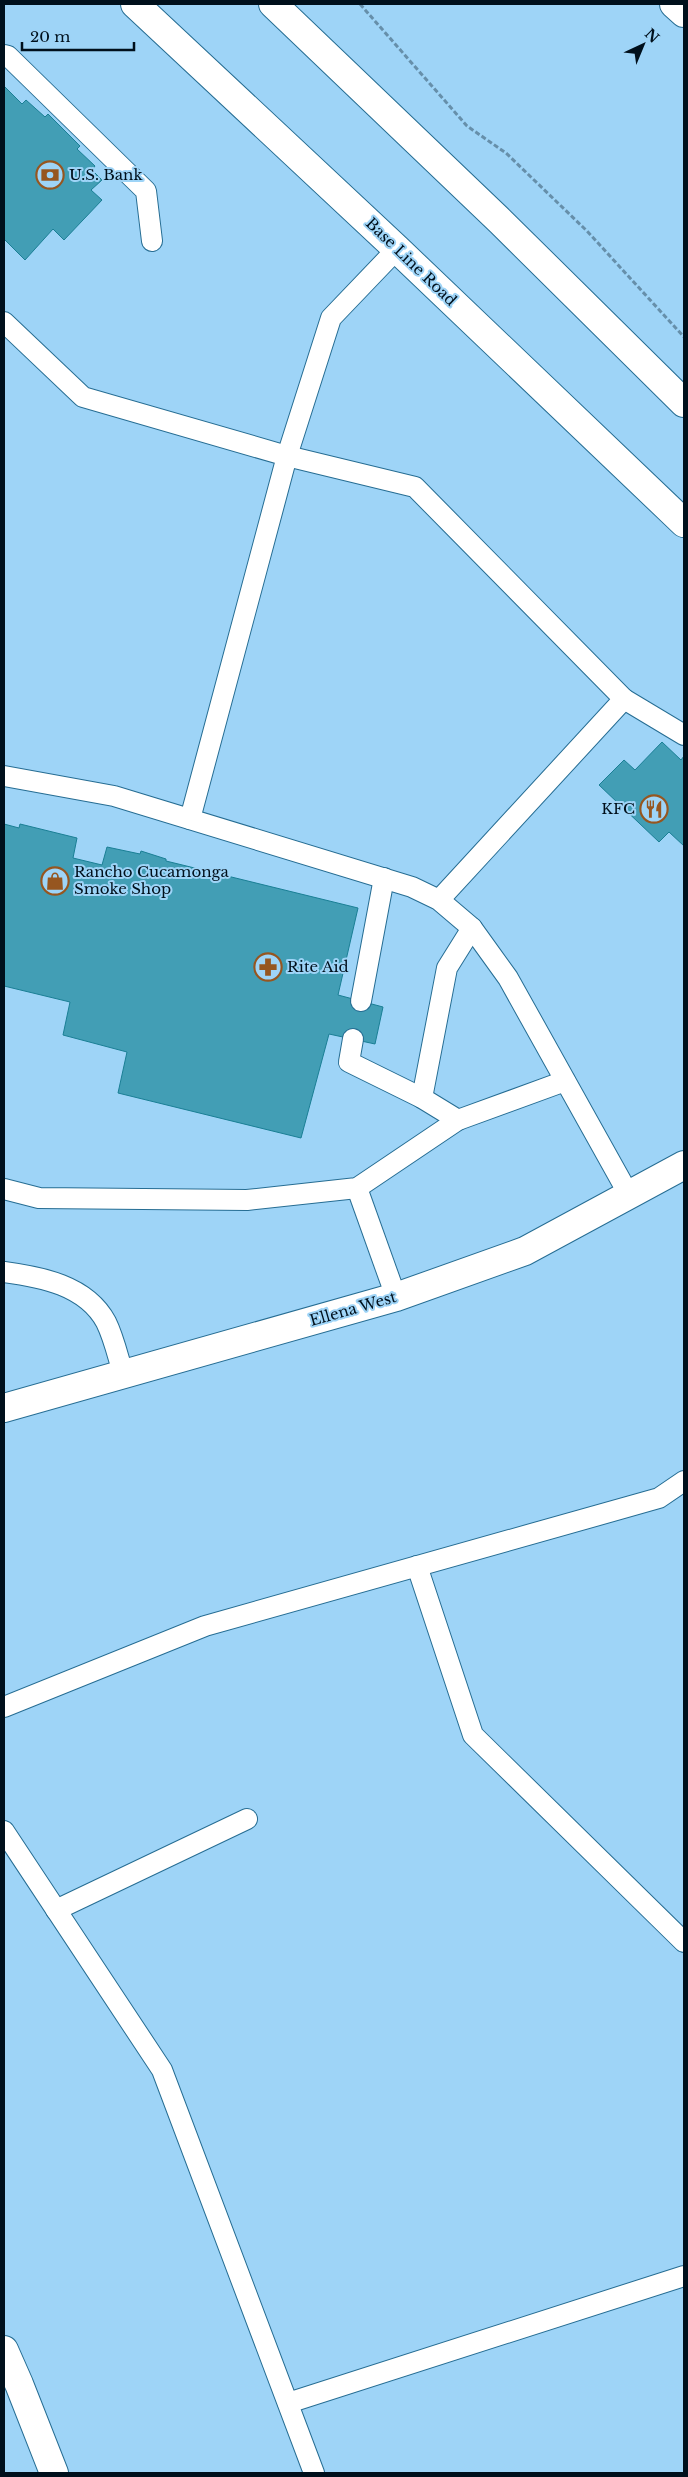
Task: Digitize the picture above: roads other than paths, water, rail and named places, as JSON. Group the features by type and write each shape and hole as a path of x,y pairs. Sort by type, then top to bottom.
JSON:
{"main road":[{"name":"Base Line Road","path":"135,4 397,249 684,523"},
{"path":"273,4 501,222 684,403"},
{"path":"674,4 684,13"},
{"name":"Ellena West","path":"4,1408 396,1297 525,1251 684,1165"},
{"path":"4,2350 54,2473"}],"lane":[{"path":"4,56 8,56 146,191 152,242"},
{"path":"190,818 287,456 331,318 397,249"},
{"path":"4,322 83,397 287,456 415,487 624,699 684,736"},
{"path":"439,900 624,699"},
{"path":"4,776 114,796 412,886 439,900 472,928 508,978 629,1195"},
{"path":"361,1001 384,878"},
{"path":"422,1098 447,968 472,928"},
{"path":"353,1040 349,1062 422,1098 458,1120"},
{"path":"4,1190 39,1198 247,1200 357,1188 458,1120 565,1081"},
{"path":"357,1188 396,1297"},
{"path":"4,1272 36,1276 74,1290 94,1306 106,1323 123,1373"},
{"path":"4,1707 205,1626 659,1498 684,1481"},
{"path":"417,1566 472,1735 681,1931"},
{"path":"56,1910 248,1818"},
{"path":"4,1831 162,2070 314,2473"},
{"path":"288,2403 684,2276"}],"place":[{"name":"U.S. Bank","path":"50,175"},
{"name":"KFC","path":"654,809"},
{"name":"Rancho Cucamonga Smoke Shop","path":"55,881"},
{"name":"Rite Aid","path":"268,967"}]}
